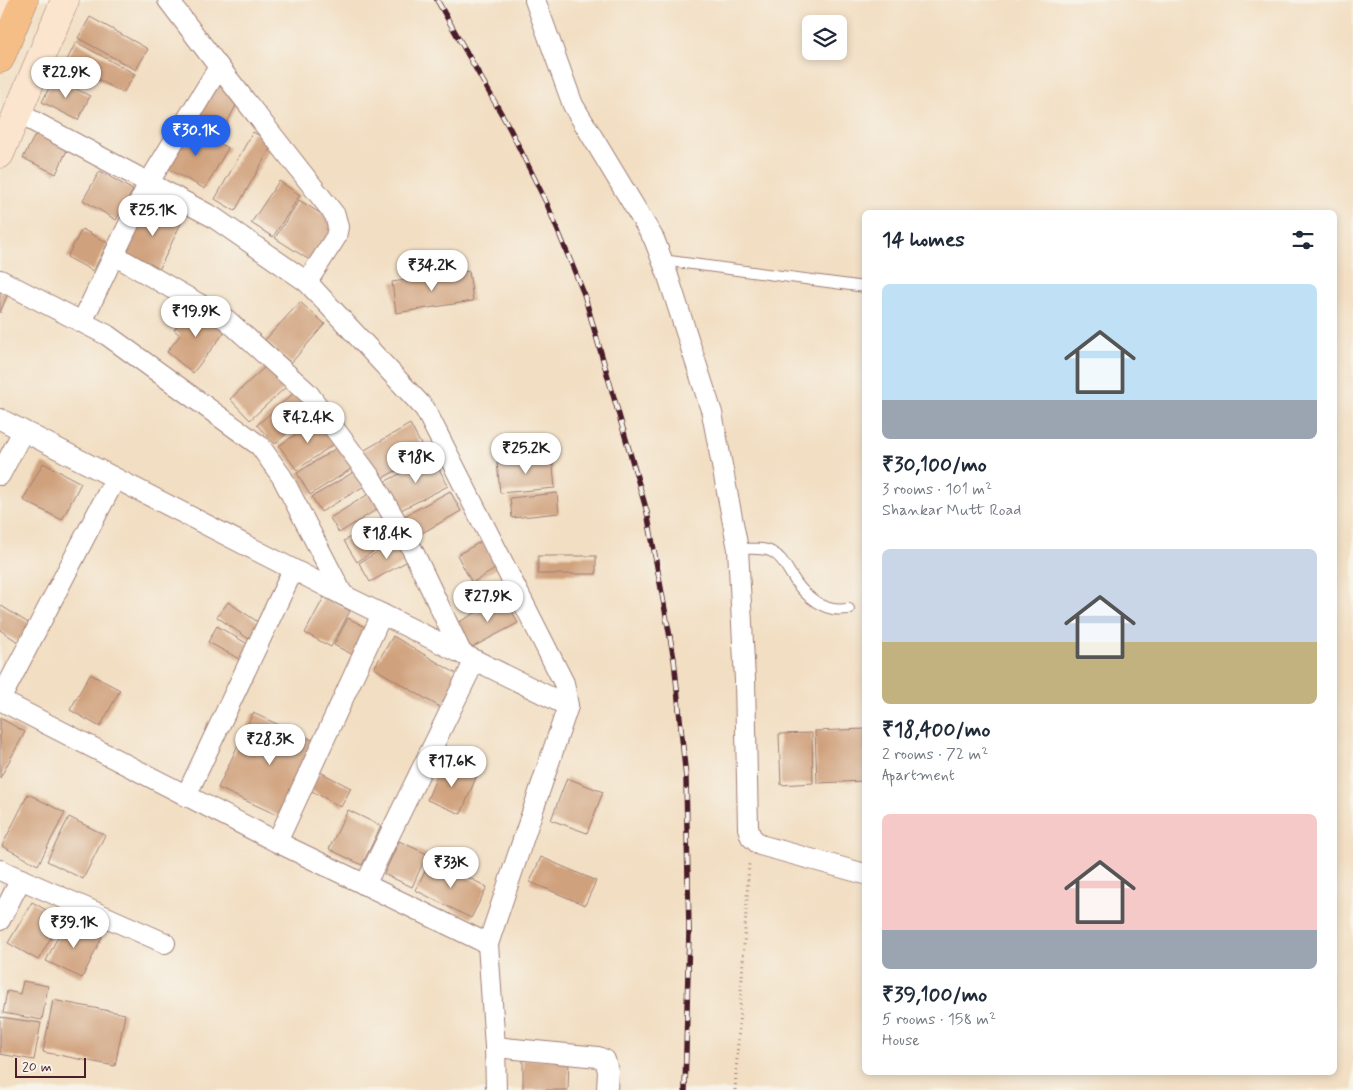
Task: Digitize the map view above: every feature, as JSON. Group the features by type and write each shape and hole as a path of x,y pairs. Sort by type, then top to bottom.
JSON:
{"main road":[{"path":"0,6 3,0"},
{"path":"0,59 24,0"},
{"path":"0,154 65,0"}],"street":[{"path":"168,0 335,215 338,227 336,237 307,282"},
{"path":"535,0 573,105 654,239 712,414 738,549 745,680 748,828 751,837 760,845 862,873"},
{"path":"82,322 149,182 219,67"},
{"path":"18,113 213,217 307,282 424,409 564,683 568,706 488,944 496,1047 496,1090"},
{"path":"114,255 227,320 308,393 370,478 412,549 468,657"},
{"path":"0,280 106,335 260,446 282,477 343,595"},
{"path":"0,419 293,570 568,706"},
{"path":"0,476 23,431"},
{"path":"115,479 0,700 277,842 488,944"},
{"path":"186,796 293,570"},
{"path":"277,842 382,614"},
{"path":"365,885 468,657"},
{"path":"0,870 165,943"},
{"path":"0,920 22,879"},
{"path":"496,1047 598,1057 605,1060 608,1070 607,1090"}],"lane":[{"path":"662,260 862,288"},
{"path":"738,549 763,549 772,552 782,560 797,586 806,594 833,609 849,609"}],"path":[{"path":"734,1090 751,837"}],"building":[{"path":"90,17 148,49 136,70 78,38"},
{"path":"76,42 135,74 123,93 66,62"},
{"path":"54,78 90,96 78,120 42,102"},
{"path":"208,80 240,98 222,132 190,115"},
{"path":"188,125 228,148 205,189 165,167"},
{"path":"253,132 273,143 235,211 215,199"},
{"path":"36,133 68,148 56,174 23,158"},
{"path":"100,171 133,190 116,220 83,200"},
{"path":"279,181 300,195 273,237 251,223"},
{"path":"299,200 336,223 311,261 275,238"},
{"path":"147,202 183,219 158,272 123,255"},
{"path":"82,229 108,243 93,271 67,257"},
{"path":"469,271 473,301 396,313 392,282"},
{"path":"0,290 8,293 0,313"},
{"path":"300,302 325,324 291,363 265,340"},
{"path":"194,304 227,329 193,373 167,352 180,335 174,330"},
{"path":"267,365 287,386 250,420 230,399"},
{"path":"296,391 313,410 275,444 257,425"},
{"path":"320,417 338,441 297,470 279,446"},
{"path":"410,424 426,454 379,480 363,451"},
{"path":"343,444 356,466 310,495 297,473"},
{"path":"433,457 448,486 399,511 384,482"},
{"path":"552,457 555,488 500,493 497,462"},
{"path":"43,463 81,483 62,520 23,500"},
{"path":"362,467 371,482 321,512 312,497"},
{"path":"375,490 384,505 339,533 330,518"},
{"path":"450,491 461,511 415,537 403,517"},
{"path":"557,493 559,513 512,518 510,498"},
{"path":"386,515 399,535 357,562 344,541"},
{"path":"403,537 415,557 370,582 359,563"},
{"path":"482,541 497,568 472,583 457,555"},
{"path":"538,556 596,556 596,574 538,574"},
{"path":"324,597 350,611 331,647 305,633"},
{"path":"505,597 518,623 471,648 457,623"},
{"path":"228,602 264,626 253,642 217,617"},
{"path":"0,605 33,626 21,644 0,630"},
{"path":"348,618 373,631 359,658 334,645"},
{"path":"217,626 251,646 243,661 208,642"},
{"path":"393,636 462,677 443,709 374,668"},
{"path":"90,674 120,690 100,727 70,710"},
{"path":"253,713 321,744 286,819 218,788"},
{"path":"0,718 25,732 0,778"},
{"path":"862,729 862,781 817,783 815,731"},
{"path":"812,733 813,783 781,785 779,734"},
{"path":"443,761 477,775 461,814 427,800"},
{"path":"320,772 351,788 341,807 310,790"},
{"path":"567,778 603,792 587,833 551,820"},
{"path":"28,794 65,813 38,865 2,846"},
{"path":"348,810 381,826 362,865 329,849"},
{"path":"69,817 105,835 83,879 47,861"},
{"path":"399,841 427,854 412,887 384,874"},
{"path":"541,857 596,881 585,905 530,882"},
{"path":"432,859 487,887 471,918 415,890"},
{"path":"32,902 62,919 38,960 8,943"},
{"path":"66,920 102,937 82,978 46,961"},
{"path":"23,981 48,986 42,1020 3,1013 7,991 20,994"},
{"path":"53,1000 125,1014 115,1066 43,1052"},
{"path":"0,1017 41,1023 34,1060 0,1054"},
{"path":"523,1060 569,1061 568,1090 523,1090"}],"railway":[{"path":"437,0 510,129 547,204 584,294 647,512 674,659 686,778 689,931 685,1090"}]}
